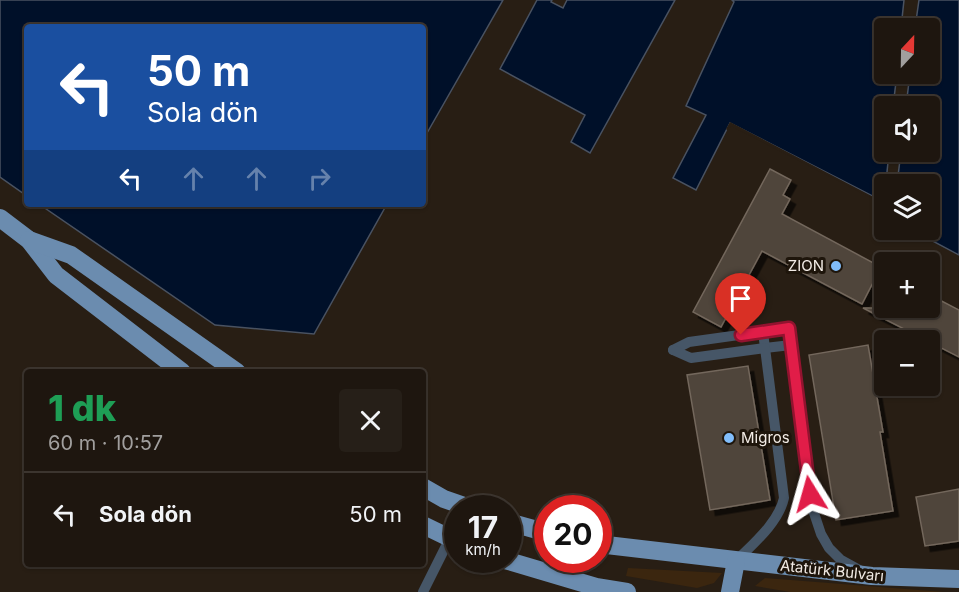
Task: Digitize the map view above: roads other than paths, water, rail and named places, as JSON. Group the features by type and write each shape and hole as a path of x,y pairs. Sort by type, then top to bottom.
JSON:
{"main road":[{"path":"0,218 29,240 56,275 178,369"},
{"path":"29,240 71,255 233,369"},
{"path":"426,489 444,499"},
{"path":"426,526 444,535"},
{"name":"Atatürk Bulvarı","path":"612,546 872,576 959,579"},
{"path":"730,592 736,561"},
{"path":"522,565 596,587 627,592"}],"lane":[{"path":"791,345 692,358 673,350 689,342 789,328 811,504 821,534 829,548 841,560 872,576"},
{"path":"736,561 773,520 784,498 763,332"},
{"path":"423,592 444,557"}],"water":[{"path":"0,0 503,0 426,135 426,24 24,24 24,194 0,177"},
{"path":"537,0 552,0 551,2 563,8 567,0 675,0 590,153 571,142 585,115 500,69"},
{"path":"732,0 904,0 902,18 874,18 874,84 896,84 894,96 874,96 874,162 888,162 887,174 874,174 874,197 730,123 696,190 673,178 706,115 686,106 734,2"},
{"path":"919,0 959,0 959,255 931,240 940,240 940,174 898,174 900,162 940,162 940,96 907,96 909,84 940,84 940,18 916,18"},
{"path":"43,207 385,207 314,334 215,325"}],"place":[{"name":"ZION","path":"836,266"},
{"name":"Migros","path":"729,438"}]}
